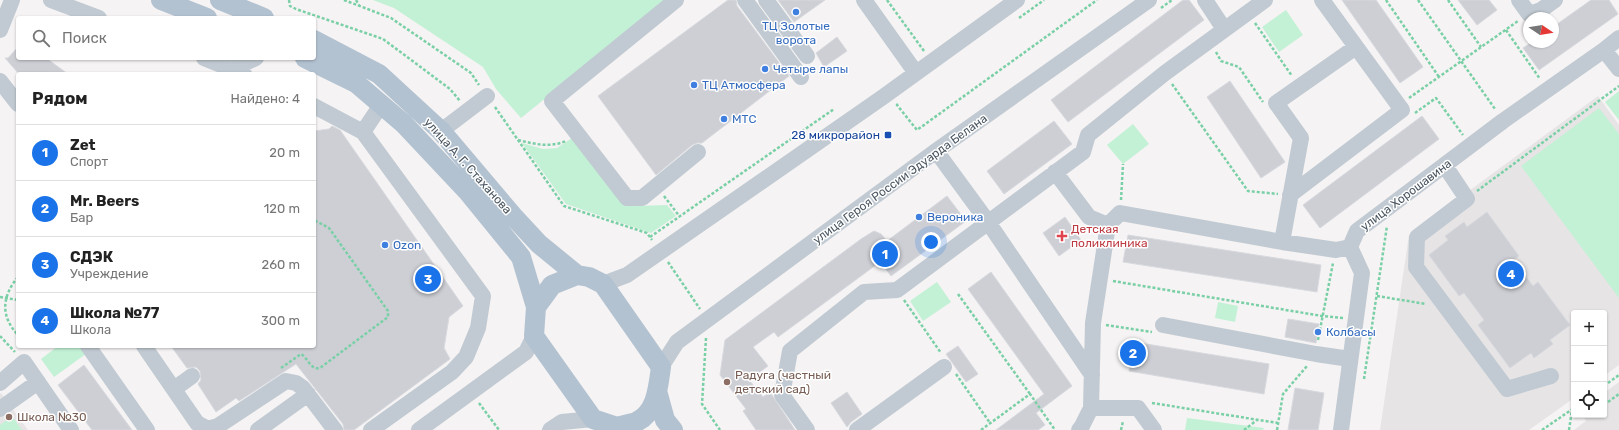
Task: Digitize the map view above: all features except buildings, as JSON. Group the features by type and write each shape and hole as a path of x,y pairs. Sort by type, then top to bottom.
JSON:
{"main road":[{"path":"161,0 203,16"},
{"path":"220,0 259,16"},
{"name":"улица А. Г. Стаханова","path":"316,41 379,74 441,131 513,216 539,244 576,275"},
{"name":"улица А. Г. Стаханова","path":"309,60 356,83 404,124 468,192 521,257 536,307"},
{"path":"576,275 589,277 603,284 661,367 657,391 651,410 637,421 622,428 594,419 534,336 536,307 552,285 576,275"},
{"path":"657,391 665,420 673,430"}],"street":[{"path":"0,30 12,0"},
{"path":"51,0 93,16"},
{"path":"676,0 552,101 627,198 642,198 698,152"},
{"path":"745,0 801,77"},
{"path":"766,0 807,56"},
{"path":"864,0 916,73"},
{"path":"603,284 627,275 932,62 1018,0"},
{"name":"улица Героя России Эдуарда Белана","path":"661,367 677,342 936,151 1149,0"},
{"path":"1205,0 1224,29"},
{"path":"807,430 782,395 790,352 864,292 897,290 1083,152 1088,135 1164,73 1266,0"},
{"path":"1290,195 1402,110 1322,0"},
{"path":"1519,0 1527,12"},
{"path":"1534,12 1541,10 1555,0"},
{"name":"улица Хорошавина","path":"1350,247 1357,231 1503,121 1619,38"},
{"path":"1282,242 1301,138 1276,103 1356,46"},
{"path":"1604,50 1619,69"},
{"path":"210,60 236,69 252,60"},
{"path":"0,81 16,101"},
{"path":"441,131 487,96"},
{"path":"363,132 381,105"},
{"path":"316,107 363,132 483,296 478,328 466,357 452,372 371,430"},
{"path":"936,151 988,222 1092,375"},
{"path":"1445,166 1467,199 1417,237 1416,267 1507,390 1551,376"},
{"path":"1055,172 1089,217 1108,225"},
{"path":"1079,430 1091,408 1093,323 1108,225 1120,213 1282,242 1336,250 1350,247 1362,273 1341,430"},
{"path":"1163,325 1308,353 1350,359"},
{"path":"419,430 526,352 534,336"},
{"path":"91,348 147,430"},
{"path":"145,348 197,423 208,428 218,426 286,381 288,374 308,394 335,430"},
{"path":"1,380 24,362 71,430"},
{"path":"857,430 944,367"},
{"path":"174,389 192,376"},
{"path":"0,409 38,382"},
{"path":"258,430 308,394"},
{"path":"1091,408 1138,408 1154,430"},
{"path":"550,430 562,422 594,419"}],"path":[{"path":"289,0 290,6 296,9 383,39 450,89 468,110"},
{"path":"344,0 391,18 471,73 564,206 647,233 660,252"},
{"path":"356,0 359,6"},
{"path":"887,0 932,62"},
{"path":"897,105 917,130 1097,0"},
{"path":"1386,0 1439,77"},
{"path":"1418,0 1503,121"},
{"path":"1448,0 1481,47"},
{"path":"1248,12 1299,86"},
{"path":"1398,105 1523,18"},
{"path":"1506,30 1548,90"},
{"path":"1208,41 1221,61 1239,67 1264,104"},
{"path":"1164,73 1248,191 1290,195"},
{"path":"1467,199 1619,86"},
{"path":"1410,117 1436,98 1471,146"},
{"path":"650,238 834,109"},
{"path":"517,140 543,146 554,145 565,142 576,132"},
{"path":"1120,213 1123,164"},
{"path":"657,186 680,217"},
{"path":"288,374 301,354 304,355 312,367 316,369 320,368 388,317 388,311 329,228 316,221"},
{"path":"1363,383 1387,224"},
{"path":"16,279 9,288 5,308 7,321 16,332"},
{"path":"1100,279 1322,316 1355,319"},
{"path":"958,294 1055,430"},
{"path":"1377,296 1445,307"},
{"path":"0,297 16,300"},
{"path":"1093,323 1151,333 1163,325"},
{"path":"0,336 24,362"},
{"path":"1607,384 1619,375"},
{"path":"471,392 498,430"},
{"path":"981,430 1030,394"},
{"path":"1607,403 1619,394"},
{"path":"1138,408 1153,402 1278,423"},
{"path":"1542,430 1571,410"},
{"path":"1569,430 1571,418"},
{"path":"1244,430 1258,420"}],"shaded area":[{"path":"1598,96 1619,125 1619,365 1607,374 1607,310 1571,310 1571,400 1529,430 1380,430 1409,235"},
{"path":"1619,382 1619,430 1574,430 1586,421 1584,418 1607,418 1607,391"},
{"name":"Школа №30","path":"1,393 28,430 0,430"}],"green space":[{"path":"373,0 667,0 521,118 496,89 483,67 394,8"},
{"path":"1286,10 1303,35 1279,52 1262,27"},
{"path":"1619,91 1619,120 1605,102"},
{"path":"1599,108 1619,134 1619,298 1521,166"},
{"path":"1133,124 1149,144 1123,164 1107,145"},
{"path":"575,136 638,206 667,205 676,216 651,233 566,204 522,143 543,149 557,148"},
{"path":"937,282 951,302 923,321 910,301"},
{"path":"1218,302 1238,306 1235,322 1215,318"},
{"path":"55,348 88,348 90,351 54,377 41,359"},
{"path":"12,416 22,430 0,430 0,425"},
{"path":"1187,418 1264,428 1263,430 1185,430"}],"place":[{"name":"ТЦ Золотые ворота","path":"796,12"},
{"name":"Четыре лапы","path":"765,69"},
{"name":"ТЦ Атмосфера","path":"694,85"},
{"name":"МТС","path":"724,119"},
{"name":"28 микрорайон","path":"888,135"},
{"name":"Вероника","path":"919,217"},
{"name":"Детская поликлиника","path":"1062,236"},
{"name":"Ozon","path":"385,245"},
{"name":"Zet","path":"885,254"},
{"name":"Школа №77","path":"1511,274"},
{"name":"СДЭК","path":"428,279"},
{"name":"Колбасы","path":"1318,332"},
{"name":"Mr. Beers","path":"1133,353"},
{"name":"Радуга (частный детский сад)","path":"727,382"},
{"name":"Школа №30","path":"9,417"}]}
